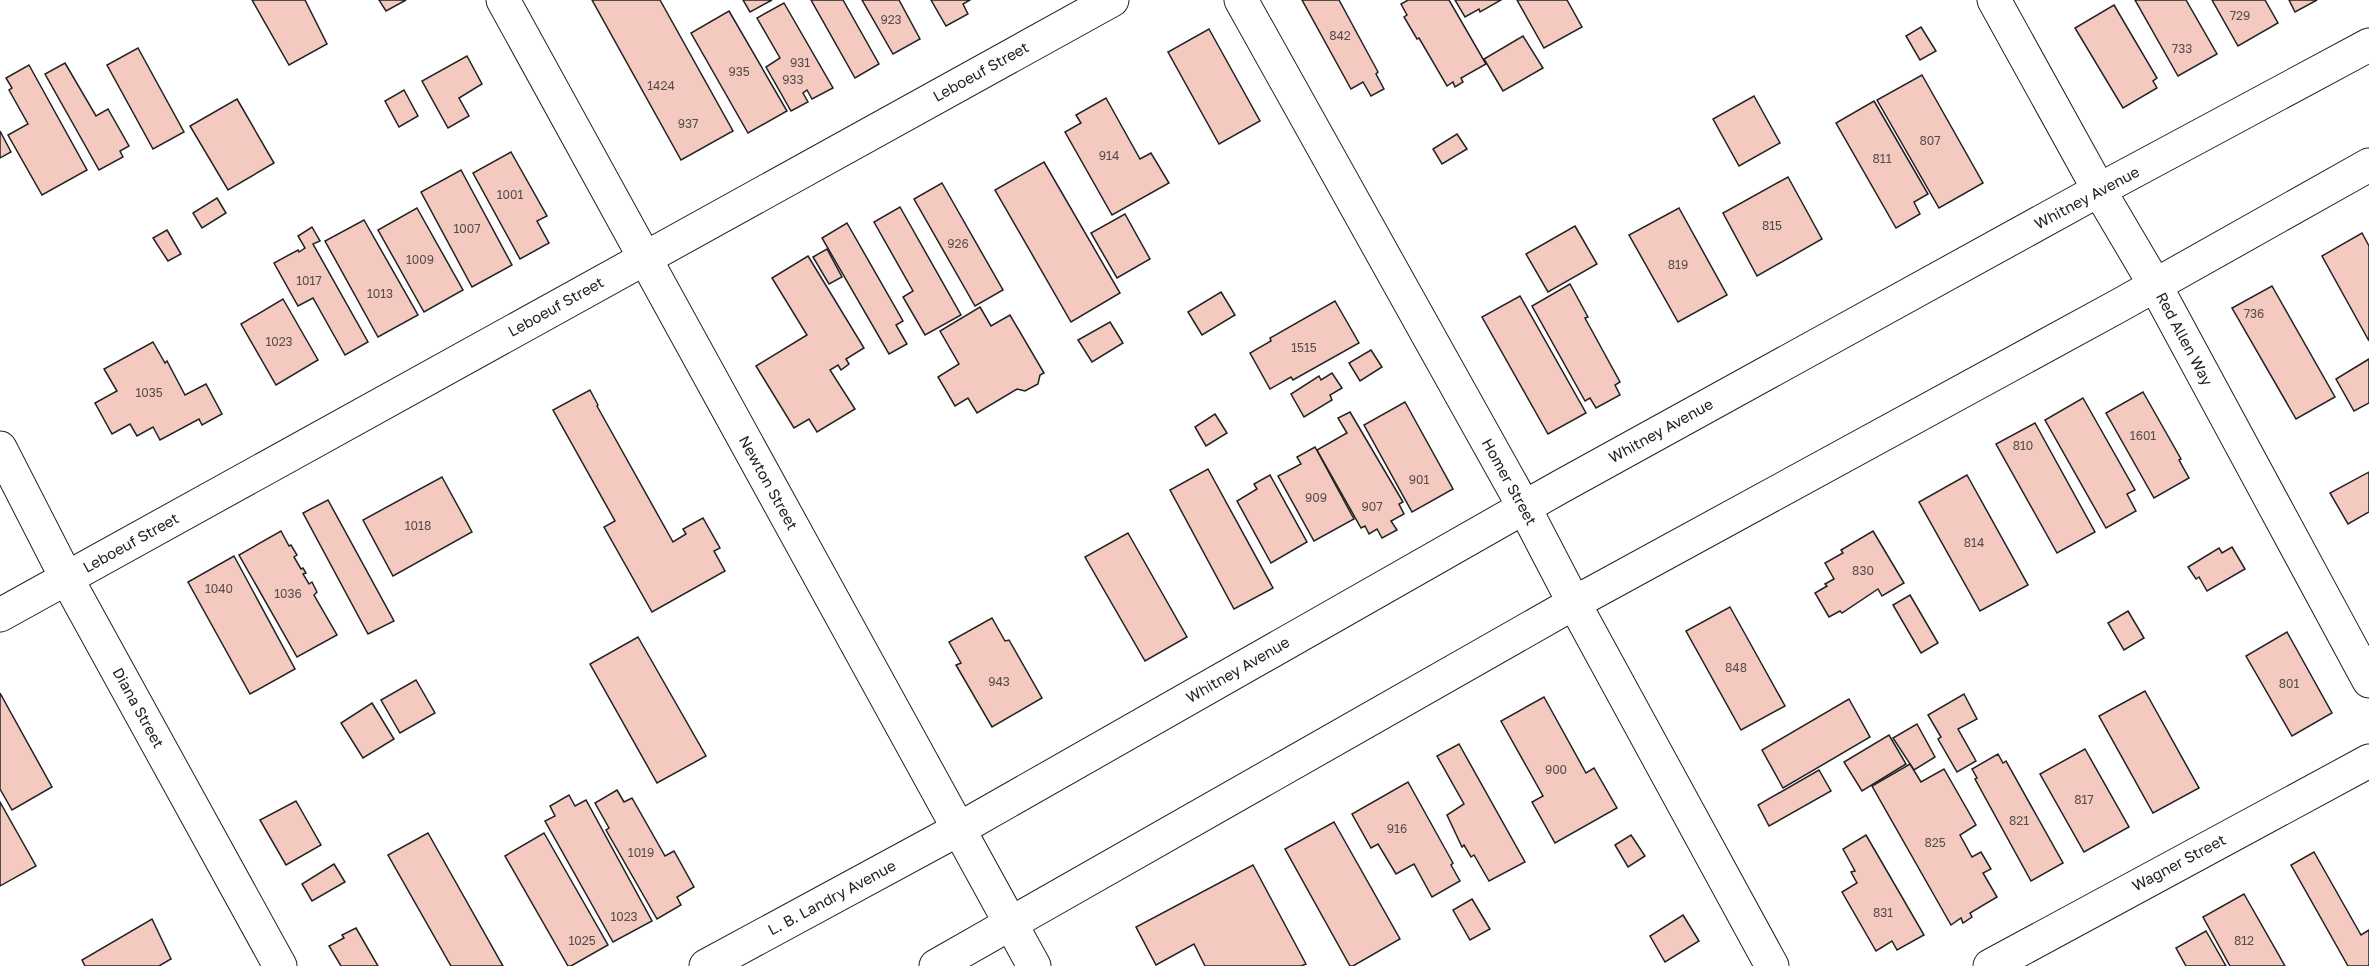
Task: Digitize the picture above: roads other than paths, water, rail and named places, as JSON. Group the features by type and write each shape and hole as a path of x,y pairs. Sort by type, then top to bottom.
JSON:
{"street":[{"name":"Newton Street","path":"503,0 1034,966"},
{"name":"Leboeuf Street","path":"0,615 1112,0"},
{"name":"Homer Street","path":"1241,0 1524,507 1772,966"},
{"name":"Red Allen Way","path":"1994,0 2099,190 2155,285 2369,681"},
{"name":"Whitney Avenue","path":"959,829 1524,507 2099,190 2369,45"},
{"path":"936,966 1574,603 2155,285 2369,165"},
{"name":"Diana Street","path":"0,448 67,579 280,966"},
{"name":"Wagner Street","path":"1990,966 2369,761"},
{"name":"L. B. Landry Avenue","path":"706,966 959,829"}]}
